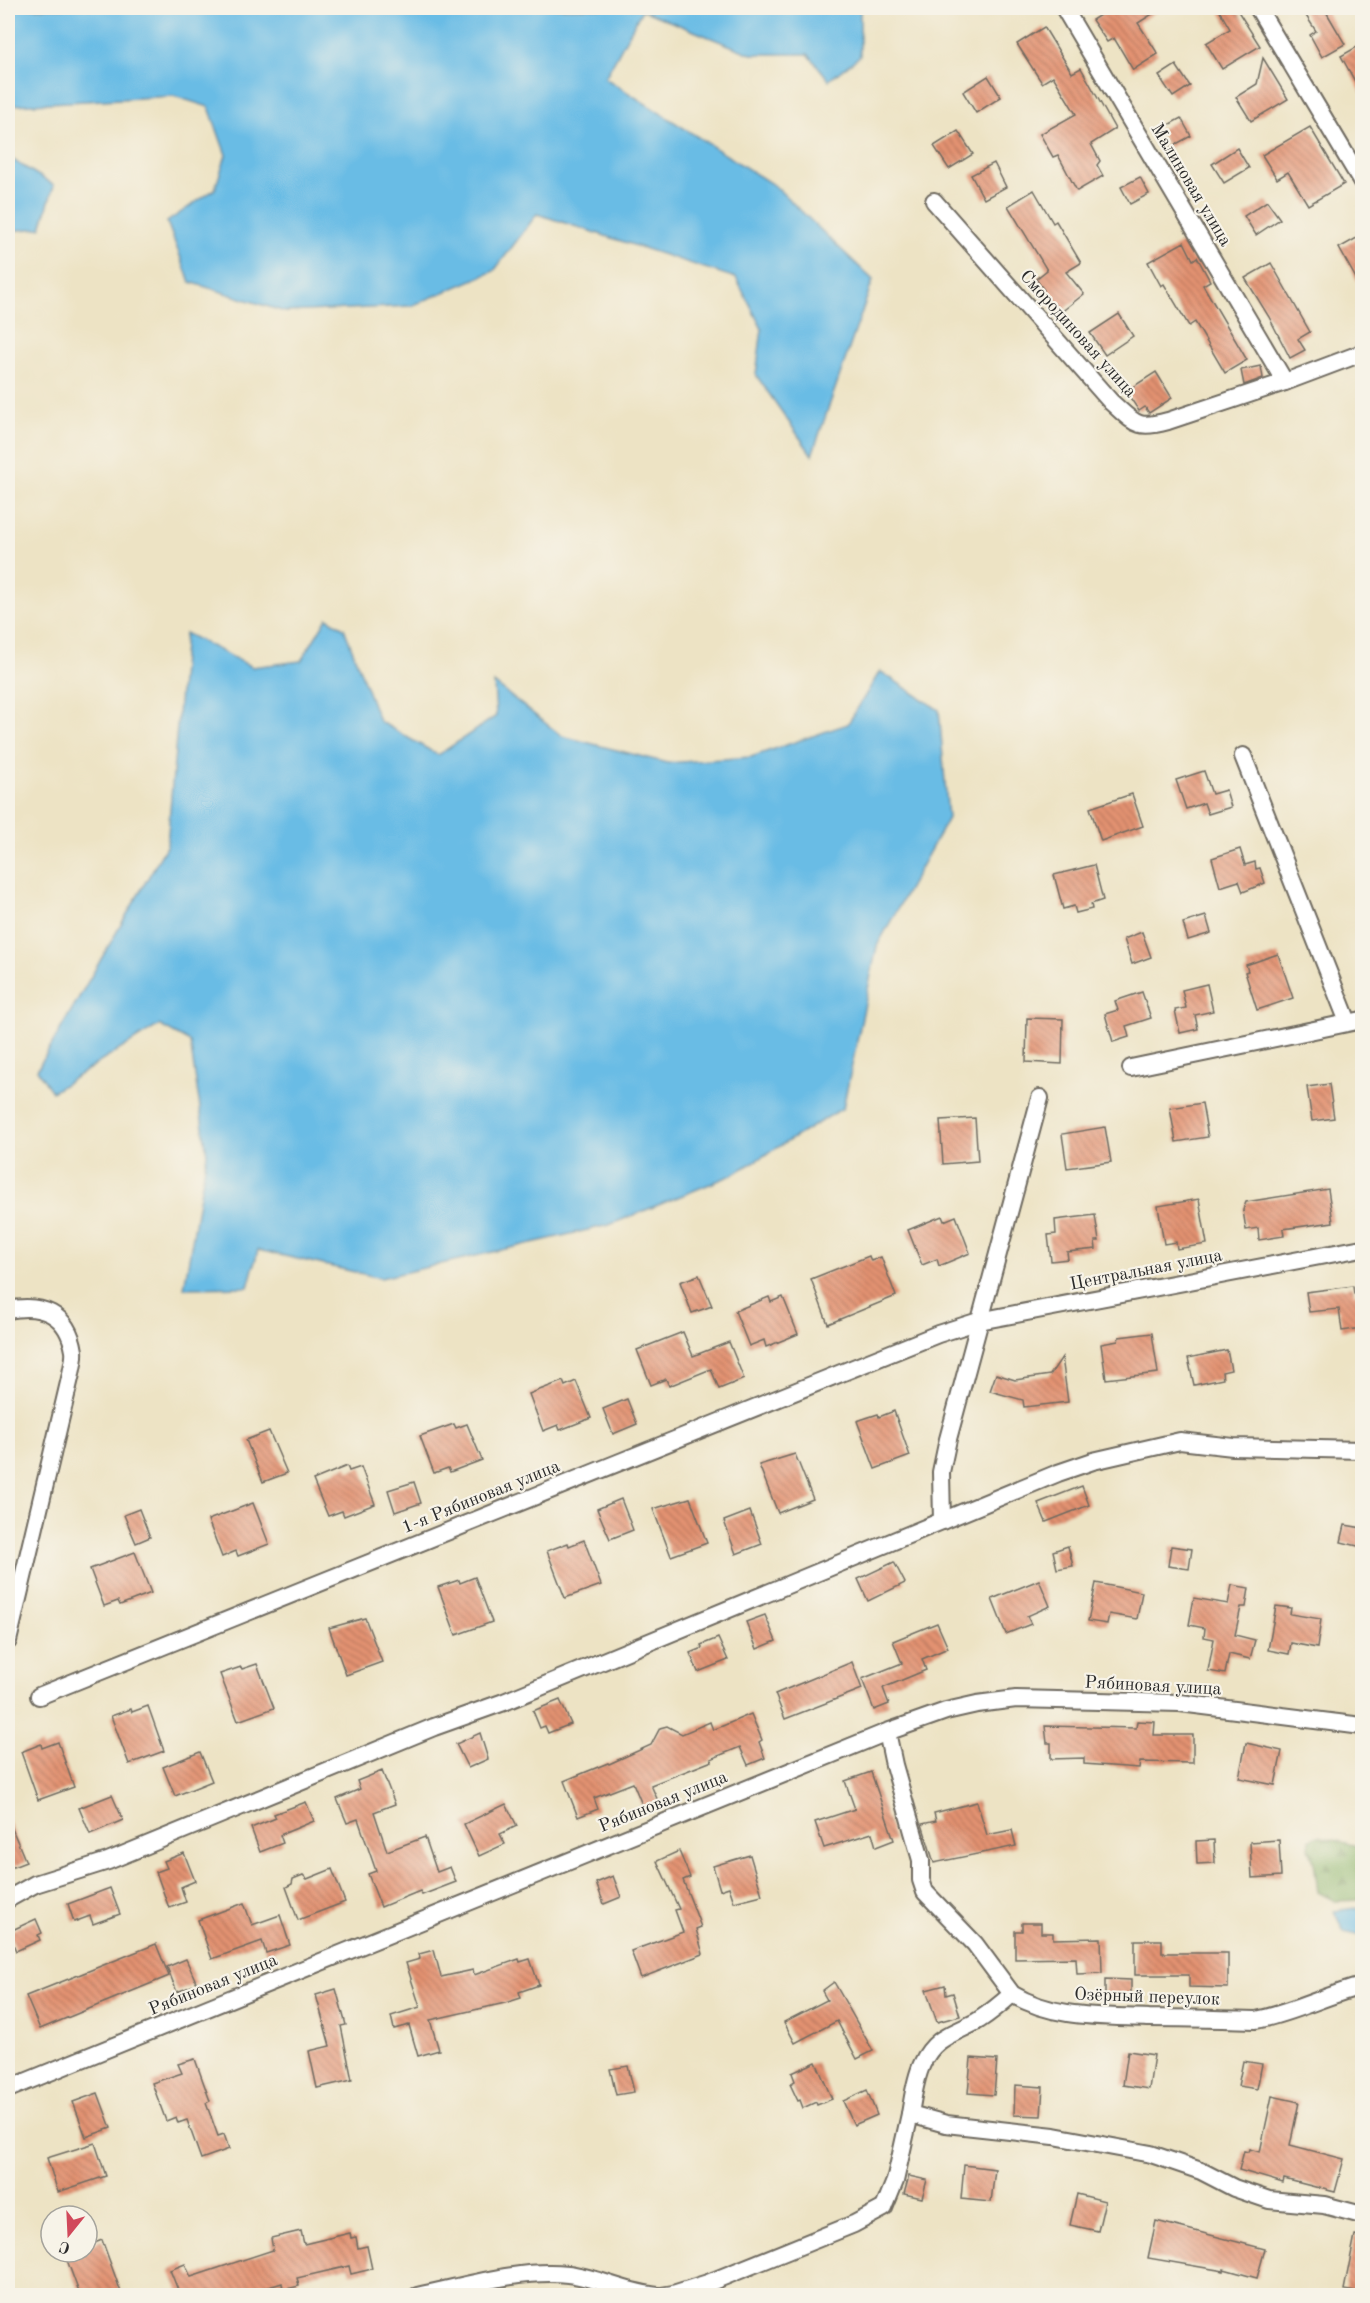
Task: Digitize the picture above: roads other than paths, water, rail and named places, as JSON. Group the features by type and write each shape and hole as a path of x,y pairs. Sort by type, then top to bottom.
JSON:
{"street":[{"name":"Малиновая улица","path":"1064,8 1285,382"},
{"path":"1258,8 1362,182"},
{"name":"Смородиновая улица","path":"934,201 1111,402 1135,423 1150,426 1285,382 1362,353"},
{"path":"1131,1068 1355,1021 1243,756"},
{"path":"942,1521 941,1472 943,1461 1040,1098"},
{"name":"Центральная улица","path":"938,1334 980,1321 1362,1248"},
{"path":"8,1310 21,1307 45,1309 63,1324 70,1336 74,1352 69,1383 8,1641"},
{"name":"1-я Рябиновая улица","path":"39,1696 938,1334"},
{"path":"8,1899 35,1884 108,1861 434,1727 504,1702 1058,1473 1093,1461 1180,1441 1233,1447 1362,1450"},
{"name":"Рябиновая улица","path":"8,2089 887,1732 946,1711 1016,1699 1180,1703 1362,1726"},
{"name":"Озёрный переулок","path":"887,1732 921,1860 921,1880 925,1892 975,1944 1012,1994 1050,2010 1090,2016 1256,2020 1281,2014 1362,1986"},
{"path":"417,2295 519,2276 549,2273 582,2276 643,2294 674,2294 708,2283 847,2227 884,2208 891,2192 918,2073 925,2057 948,2034 978,2021 1012,1994"},
{"path":"910,2114 946,2124 1054,2136 1151,2154 1201,2171 1234,2188 1269,2200 1324,2205 1362,2215"}],"water":[{"path":"8,8 860,8 860,56 829,80 808,54 751,54 642,10 605,78 775,186 873,280 812,455 756,375 762,329 736,278 537,214 494,271 411,306 285,312 190,282 167,222 215,189 226,155 209,107 174,96 14,105 8,132"},
{"path":"8,157 54,185 41,228 8,231"},
{"path":"327,618 344,628 379,721 438,755 496,716 494,683 562,736 667,763 751,757 848,724 880,671 939,710 948,818 877,946 843,1108 732,1175 609,1225 381,1278 258,1250 248,1287 184,1288 207,1154 190,1042 159,1025 52,1092 37,1070 167,845 185,633 252,667 301,661"},
{"path":"1362,1907 1362,1936 1344,1932 1334,1911"}]}
